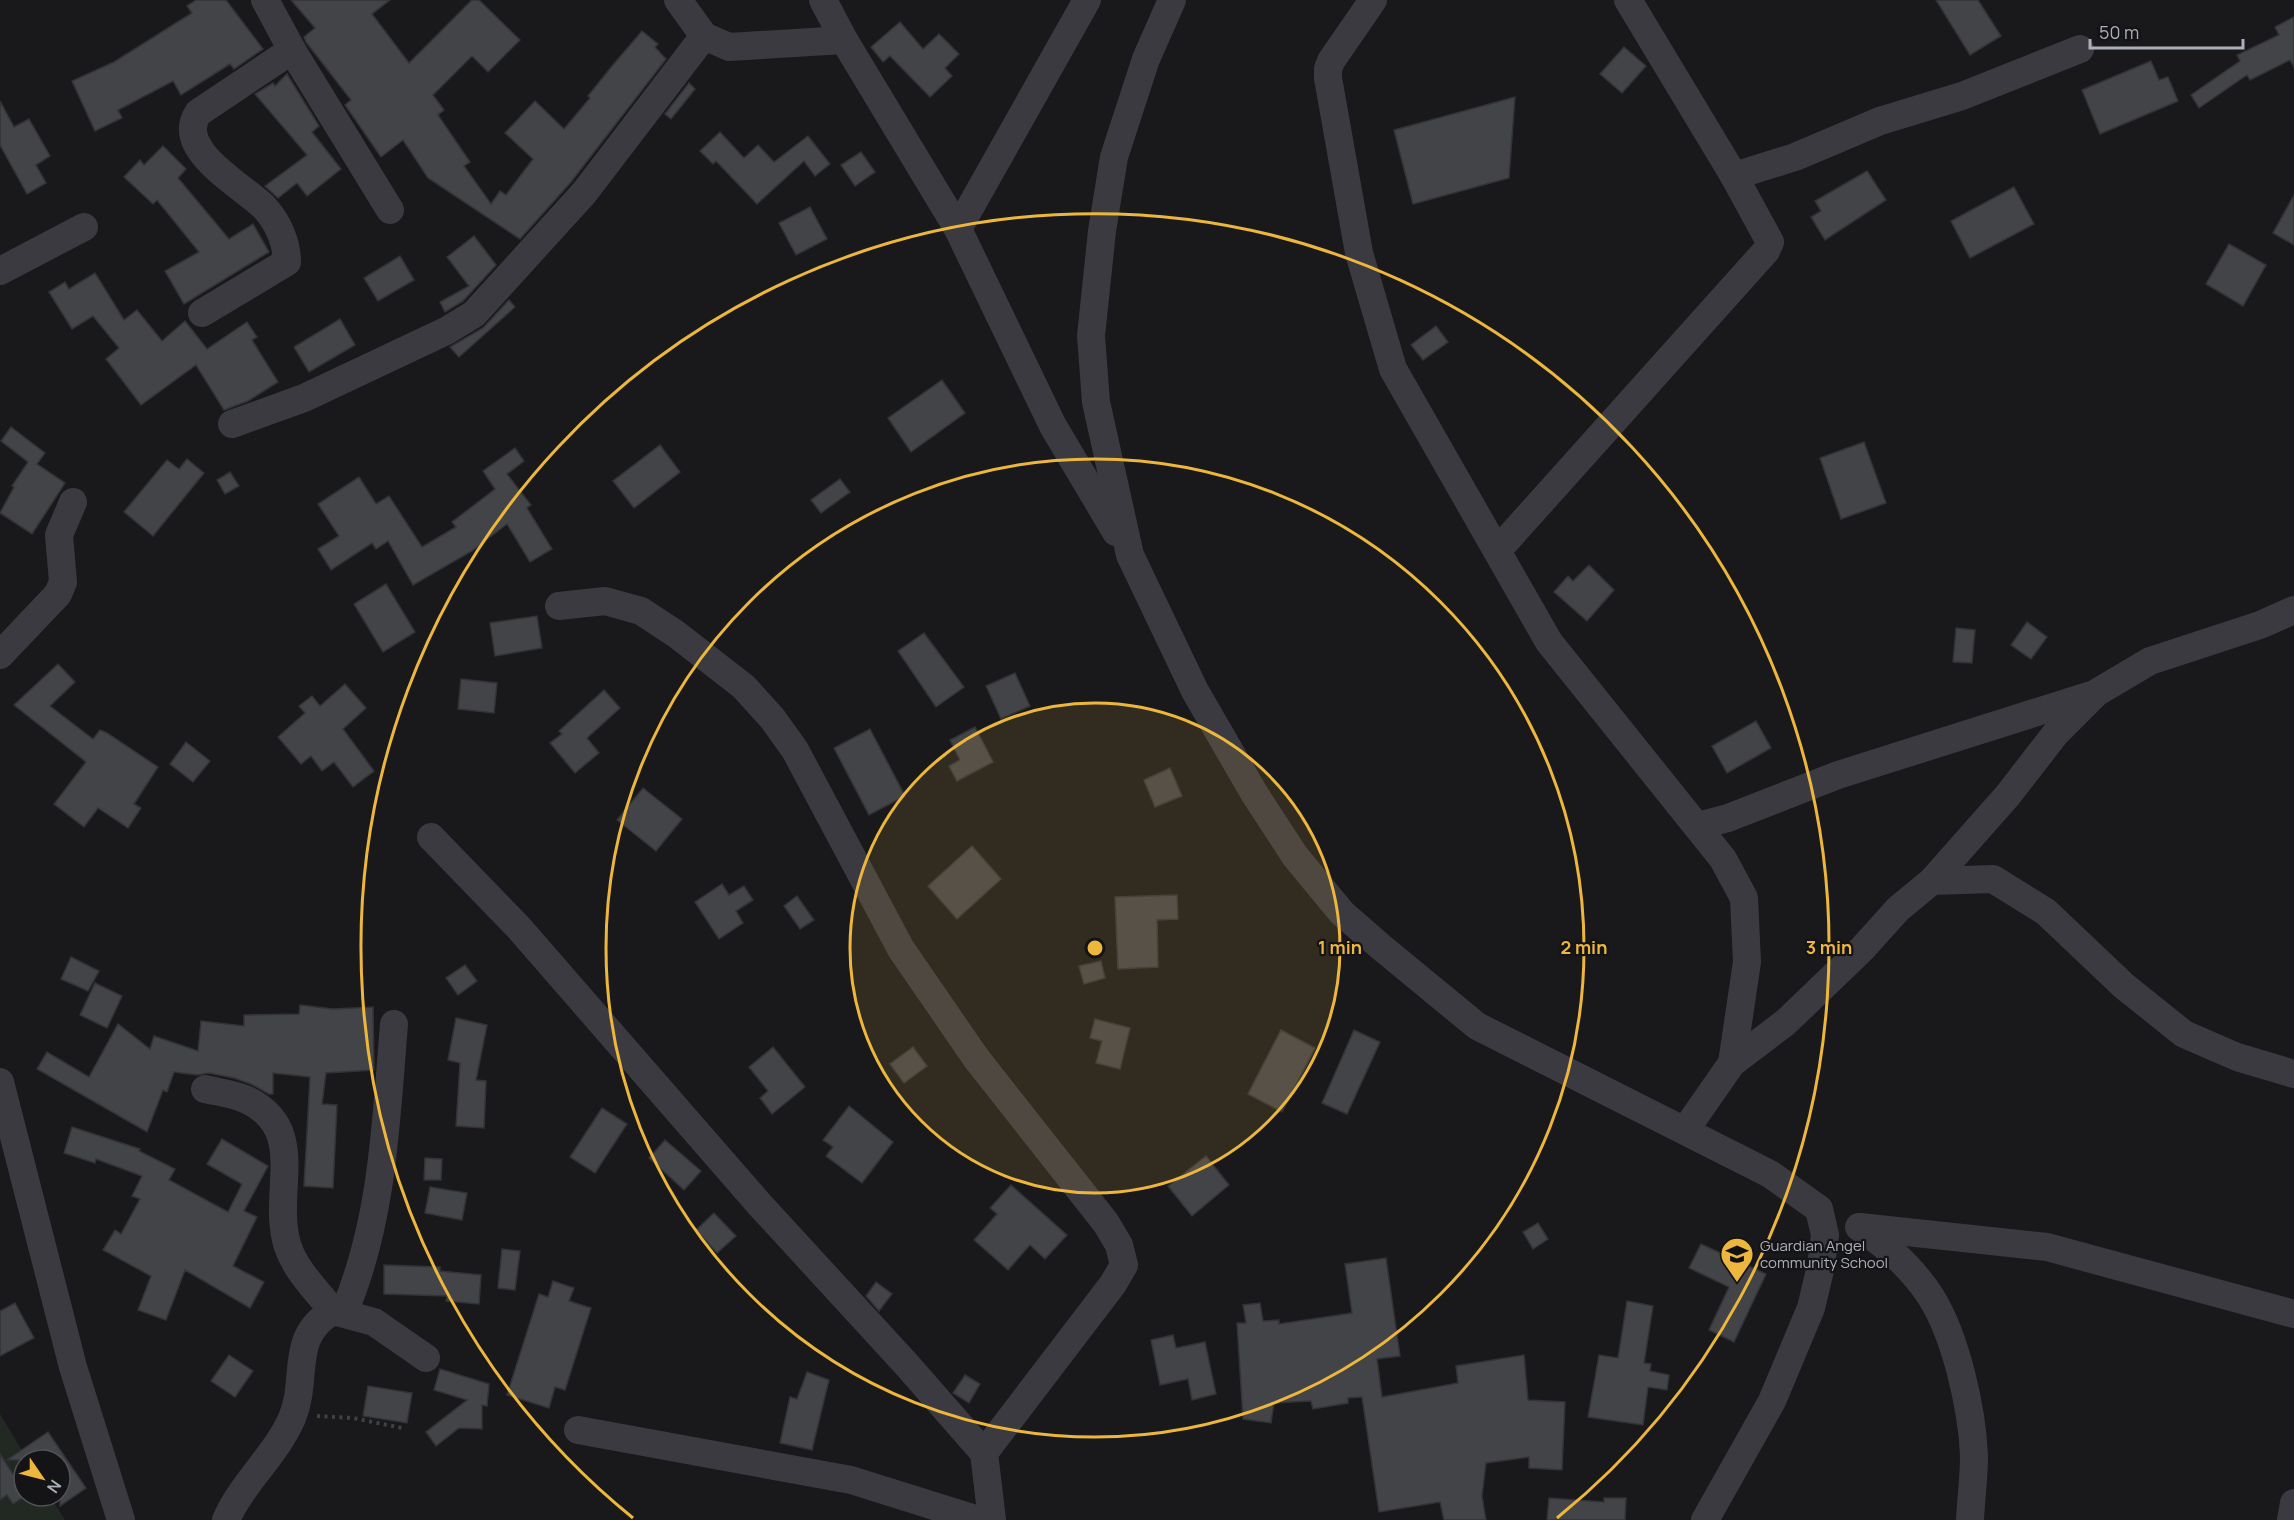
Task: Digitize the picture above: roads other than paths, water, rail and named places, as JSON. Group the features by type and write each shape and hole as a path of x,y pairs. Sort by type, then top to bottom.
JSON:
{"street":[{"path":"265,0 291,50 390,210"},
{"path":"678,0 704,36 729,47 844,40"},
{"path":"823,0 844,40 958,229 1053,426 1130,555 1195,691 1254,793 1295,856 1342,913 1477,1026 1686,1129 1770,1174 1819,1209 1860,1227 2048,1247 2294,1314"},
{"path":"958,229 1088,0"},
{"path":"1130,555 1096,402 1091,336 1102,231 1114,157 1146,59 1172,0"},
{"path":"1373,0 1328,69 1359,253 1393,369 1549,642 1698,826 1723,859 1744,898 1747,962 1732,1063"},
{"path":"1497,551 1766,251 1770,242 1734,176 1628,0"},
{"path":"232,423 304,398 446,330 474,314 584,193 704,36"},
{"path":"202,313 287,262 287,247 265,208 207,161 191,132 193,120 198,113 291,50"},
{"path":"1734,176 1795,157 1880,120 1962,96 2080,50"},
{"path":"0,271 84,227"},
{"path":"1053,426 1073,435 1084,432 1092,424 1096,402"},
{"path":"0,655 58,594 63,582 59,535 73,502"},
{"path":"559,606 605,601 641,611 676,634 744,687 772,718 795,750 901,949 976,1058 1106,1222 1119,1245 1124,1265 1113,1284 984,1453"},
{"path":"1698,826 1728,818 1838,775 2096,693 2150,661 2260,625 2294,610"},
{"path":"1686,1129 1732,1063 1786,1022 1862,949 1898,909 1932,881 2008,795 2056,733 2096,693"},
{"path":"431,837 519,928 753,1196 984,1453 992,1520"},
{"path":"1932,881 1993,879 2046,912 2124,986 2184,1034 2237,1057 2294,1074"},
{"path":"226,1520 292,1417 306,1337 318,1320 338,1311 367,1250 376,1200 394,1024"},
{"path":"0,1082 73,1367 121,1520"},
{"path":"205,1089 244,1098 266,1111 280,1126 284,1143 283,1225 288,1249 301,1270 338,1311 374,1322 426,1358"},
{"path":"1705,1520 1772,1401 1811,1308 1821,1266 1825,1235 1819,1209"},
{"path":"1860,1227 1913,1275 1931,1298 1951,1343 1963,1386 1974,1456 1970,1520"},
{"path":"578,1430 850,1480 979,1520"},
{"path":"2291,1520 2294,1503"}],"place":[{"name":"Guardian Angel community School","path":"1737,1283"}]}
